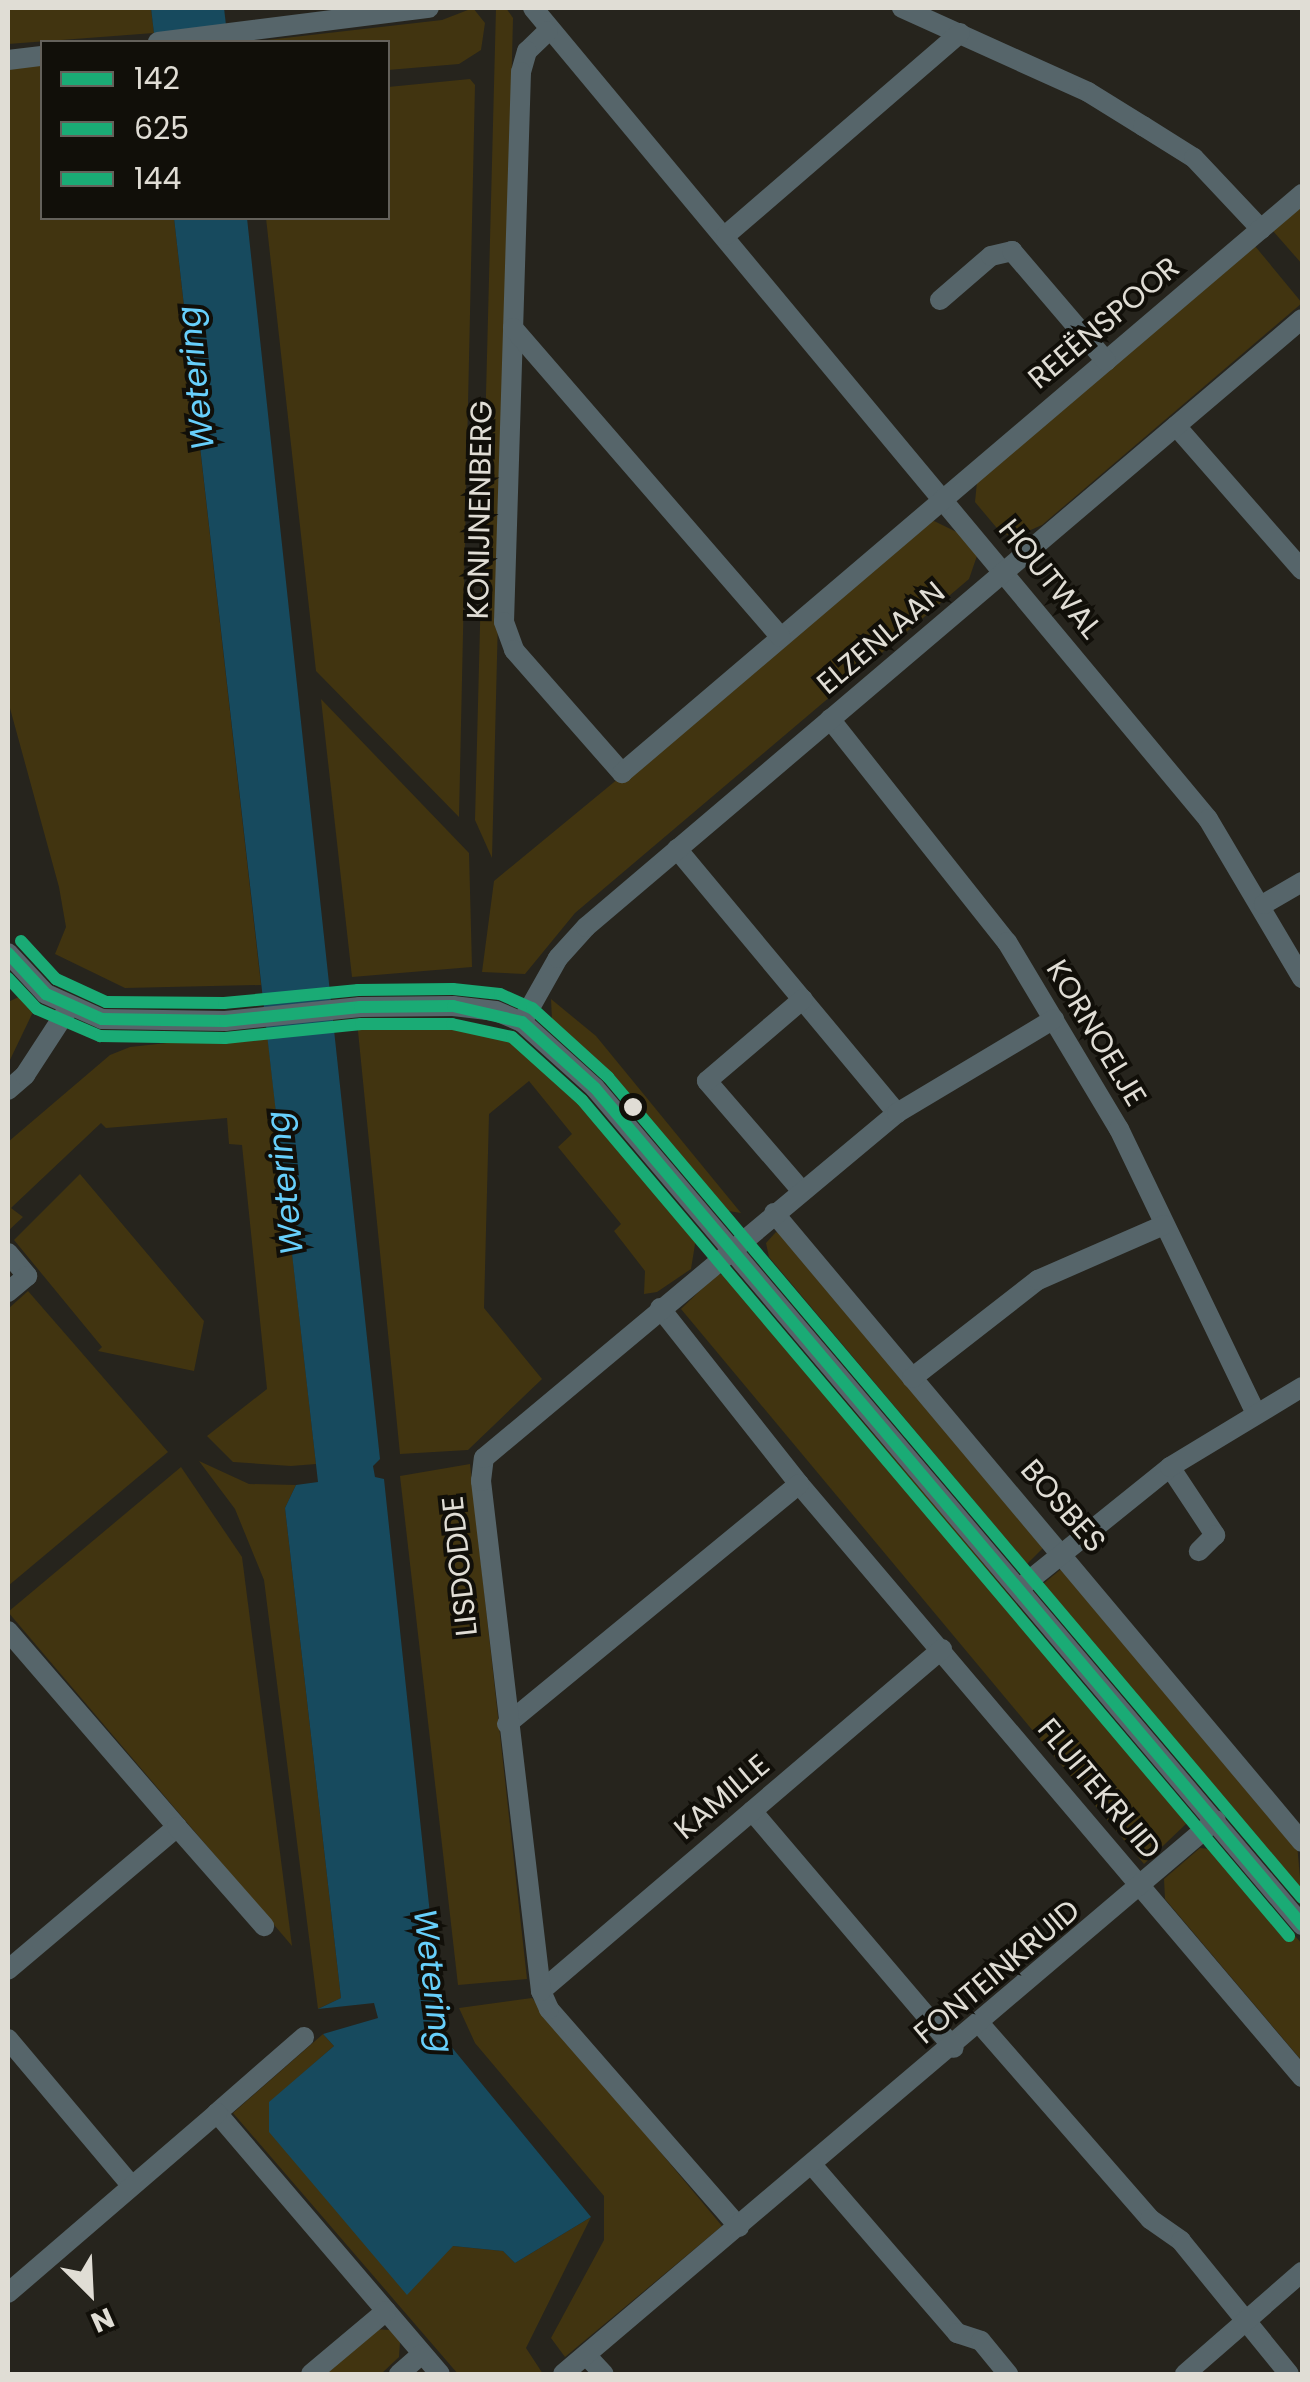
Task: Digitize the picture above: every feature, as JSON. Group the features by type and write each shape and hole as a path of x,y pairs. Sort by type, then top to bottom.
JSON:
{"street":[{"path":"176,40 429,8"},
{"name":"HOUTWAL","path":"533,8 548,31 726,235 1208,819 1264,904 1302,978"},
{"path":"902,8 1088,92 1194,158 1261,229"},
{"name":"KONIJNENBERG","path":"548,31 527,51 521,72 504,622 514,650 615,770 628,768 943,497"},
{"path":"726,235 960,33"},
{"path":"8,60 40,56"},
{"name":"REEËNSPOOR","path":"943,497 1302,194"},
{"path":"940,300 991,256 1012,251 1106,360"},
{"name":"ELZENLAAN","path":"522,1022 558,958 830,719 1302,319"},
{"path":"513,328 782,637"},
{"path":"1176,426 1302,570"},
{"name":"KORNOELJE","path":"830,719 952,867 1054,1019 1119,1129 1255,1412"},
{"path":"678,850 896,1113"},
{"path":"1264,904 1302,882"},
{"path":"8,953 46,994 102,1019 225,1022 360,1007 453,1006 496,1010 522,1022 595,1088 1021,1587 1302,1925"},
{"path":"801,1190 706,1081 802,999"},
{"path":"8,1090 25,1076 70,1006"},
{"name":"LISDODDE","path":"541,1990 507,1724 484,1458 896,1113 1054,1019"},
{"name":"BOSBES","path":"774,1212 1062,1550 1302,1842"},
{"path":"912,1378 1038,1280 1164,1225"},
{"path":"8,1253 26,1276 8,1292"},
{"name":"FLUITEKRUID","path":"660,1308 799,1484 1302,2077"},
{"path":"1021,1587 1062,1550 1170,1467 1302,1387"},
{"path":"1170,1467 1216,1536 1198,1551"},
{"path":"507,1724 799,1484"},
{"path":"8,1630 264,1926"},
{"name":"KAMILLE","path":"541,1990 942,1650"},
{"path":"752,1811 954,2048"},
{"name":"FONTEINKRUID","path":"563,2374 954,2048 1216,1820"},
{"path":"8,1970 177,1826"},
{"path":"541,1990 549,2009 739,2227"},
{"path":"980,2024 1150,2220 1181,2240 1289,2374"},
{"path":"8,2293 304,2037"},
{"path":"8,2040 132,2186"},
{"path":"217,2112 440,2374"},
{"path":"813,2166 957,2333 981,2341 1008,2374"},
{"path":"1186,2374 1302,2272"},
{"path":"311,2374 386,2312"},
{"path":"398,2374 422,2354"},
{"path":"586,2355 604,2374"}],"shaded area":[{"path":"8,8 151,8 154,33 8,44"},
{"path":"473,8 485,23 481,50 459,64 390,70 390,40 267,40 442,20"},
{"path":"496,8 506,8 513,18 492,858 475,820"},
{"path":"40,64 40,220 174,220 261,985 125,988 55,954 66,927 59,887 8,701 8,68"},
{"path":"470,79 475,85 459,817 316,671 266,220 390,220 390,87"},
{"path":"1302,206 1302,264 1273,231"},
{"path":"1255,246 1302,303 1042,525 1015,537 1001,533 975,502 977,482"},
{"path":"932,520 969,538 978,553 969,579 575,913 525,974 482,972 494,881"},
{"path":"321,699 469,853 472,967 352,977"},
{"path":"25,994 33,1012 8,1064 8,1002"},
{"path":"551,999 596,1036 741,1213 716,1209 552,1020"},
{"path":"387,1018 471,1024 511,1037 555,1068 696,1238 691,1269 657,1292 644,1294 645,1271 614,1231 621,1224 558,1147 572,1134 529,1081 489,1114 484,1308 542,1379 468,1450 400,1454 357,1021"},
{"path":"267,1032 316,1464 233,1462 207,1436 267,1389 242,1145 229,1144 227,1118 106,1128 101,1123 11,1208 23,1217 8,1231 8,1142 110,1055 130,1047"},
{"path":"80,1174 204,1321 194,1371 98,1351 102,1347 14,1240"},
{"path":"776,1232 787,1237 1047,1544 1027,1564 769,1257 766,1243"},
{"path":"717,1274 736,1276 941,1512 1185,1809 1186,1824 1144,1864 681,1309"},
{"path":"28,1291 168,1452 8,1586 8,1309"},
{"path":"199,1461 249,1484 296,1485 285,1508 341,1998 318,2009 264,1580 235,1509"},
{"path":"470,1464 527,1979 458,1985 400,1476"},
{"path":"181,1467 242,1557 292,1946 8,1612"},
{"path":"1066,1565 1296,1832 1302,1901 1043,1584"},
{"path":"1200,1848 1221,1850 1302,1944 1302,2061 1165,1899 1164,1879"},
{"path":"532,1998 722,2226 565,2357 551,2338 604,2240 604,2196 475,2043 459,2008"},
{"path":"323,2034 334,2046 270,2102 453,2246 503,2251 515,2263 591,2217 526,2348 543,2374 458,2374 233,2113"},
{"path":"374,2329 390,2330 400,2342 399,2357 381,2374 320,2374"}],"water":[{"path":"151,8 224,8 228,40 155,40"},
{"name":"Wetering","path":"174,220 247,220 380,1459 373,1466 375,1477 384,1479 438,1990 432,2010 441,2015 445,2039 591,2217 515,2263 503,2251 453,2246 407,2295 269,2132 269,2102 334,2046 323,2034 378,2018 374,2003 318,2009 341,1998 285,1508 296,1485 318,1482"}],"transit line":[{"name":"144","path":"21,941 56,979 106,1002 224,1003 358,990 453,989 500,994 532,1008 608,1077 1302,1898"},
{"name":"142","path":"8,953 46,994 102,1019 225,1021 360,1007 453,1006 522,1022 595,1088 1302,1925"},
{"name":"625","path":"8,978 37,1009 100,1036 225,1038 361,1024 452,1024 512,1037 582,1100 1289,1936"}]}
